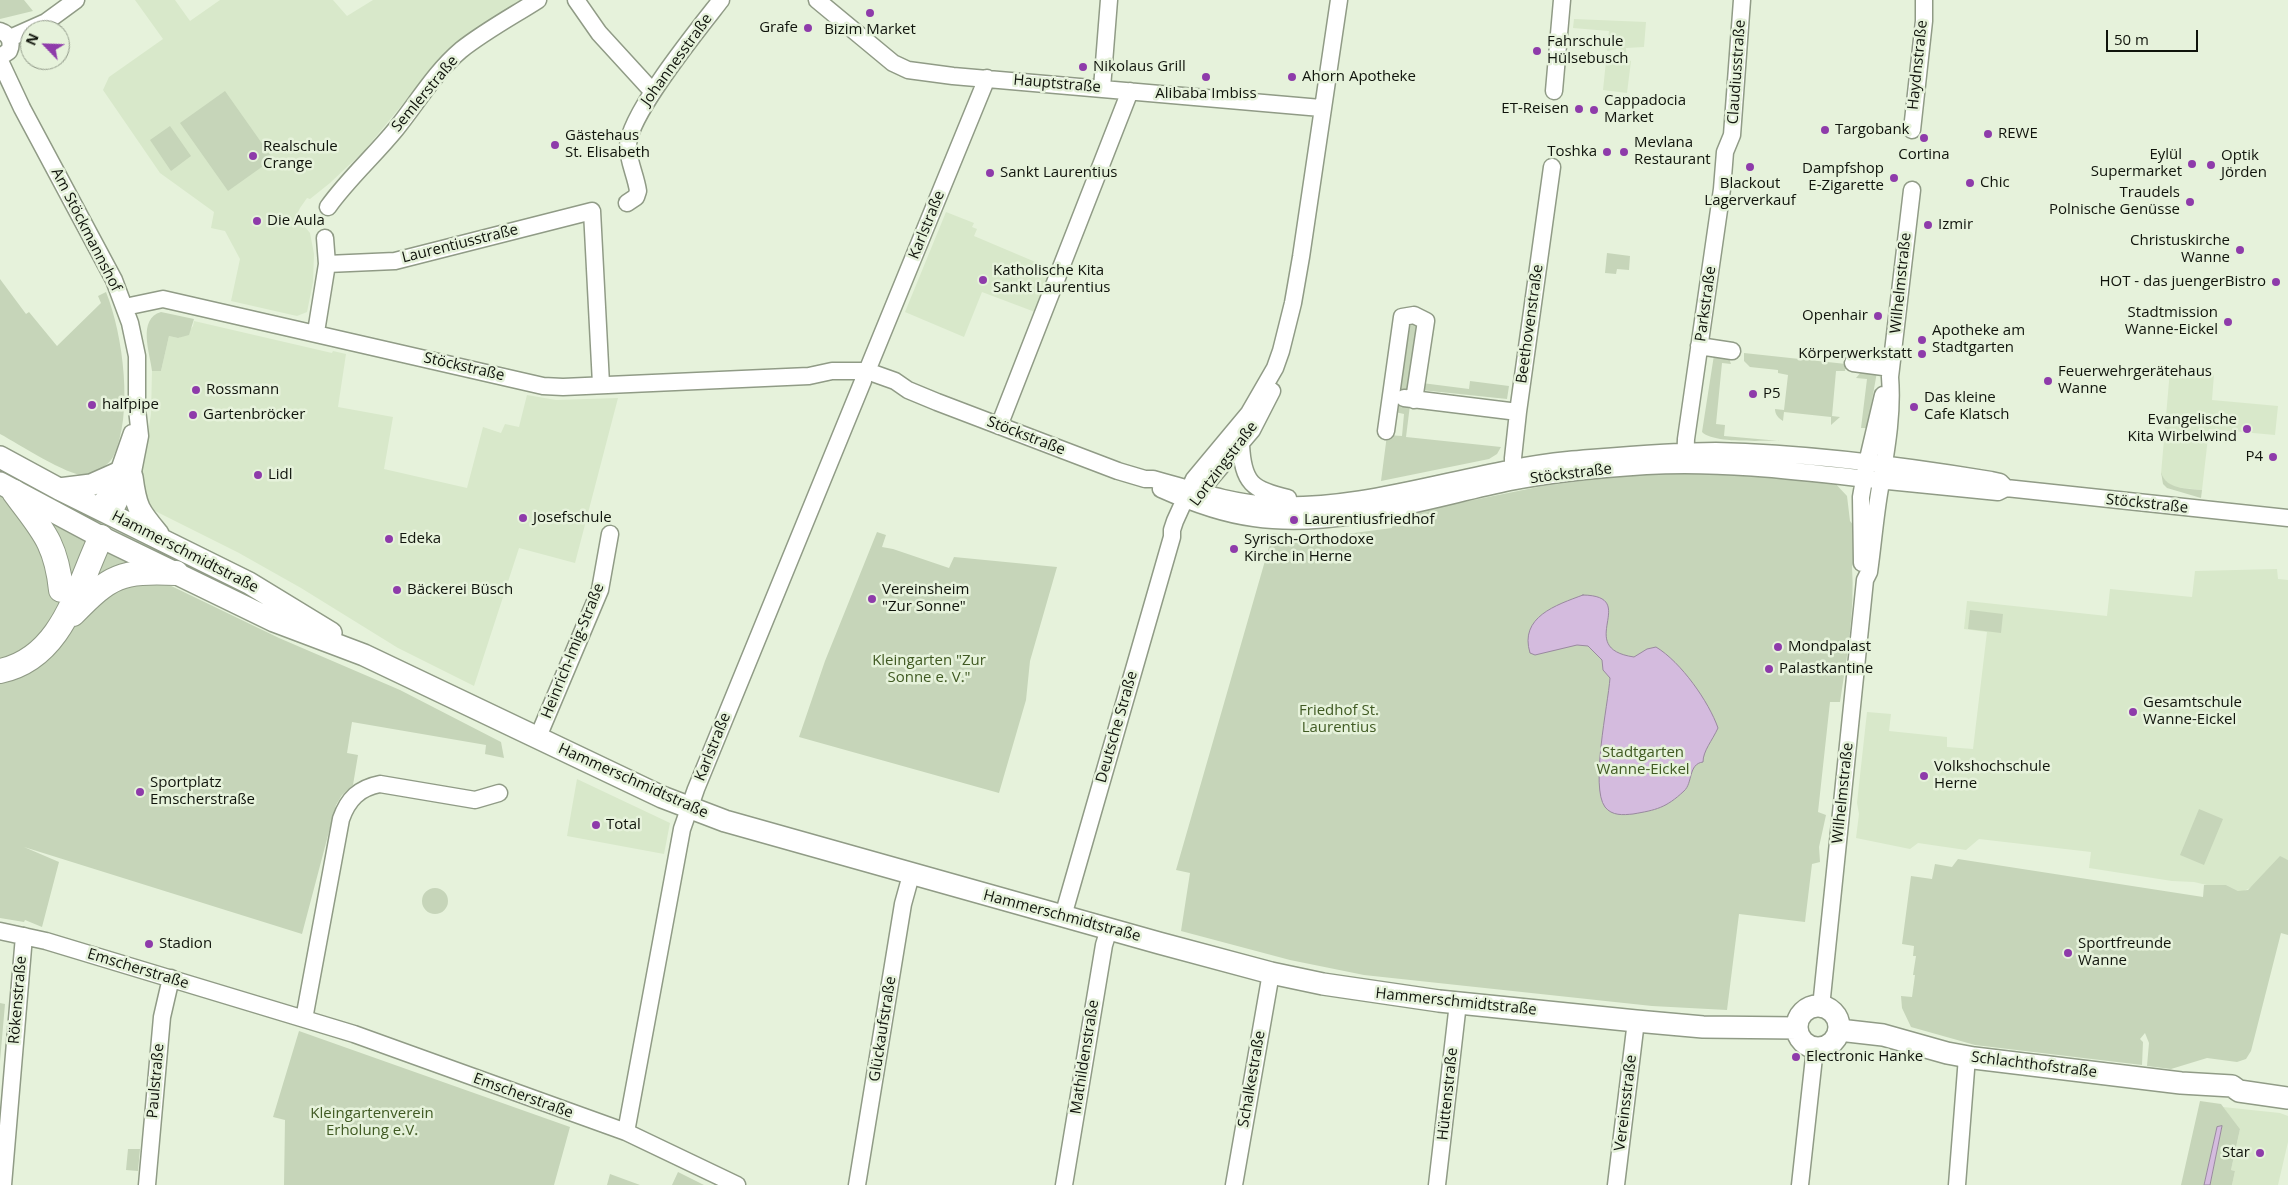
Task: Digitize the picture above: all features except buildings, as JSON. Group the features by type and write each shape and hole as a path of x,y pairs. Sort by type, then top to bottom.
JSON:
{"highway":[{"path":"7,488 47,536 58,567 61,590"},
{"path":"0,661 17,654 31,644 45,626 61,590 94,533"},
{"path":"61,626 94,533"},
{"path":"0,671 26,663 40,653 61,626 99,588 115,578 144,572 176,573"}],"main road":[{"name":"Hammerschmidtstraße","path":"0,457 59,489 268,594 364,655"},
{"path":"59,489 91,485 125,475 142,516 165,541"},
{"name":"Hammerschmidtstraße","path":"7,488 274,621 364,655 689,808 725,821 911,875 1271,973 1378,994 1703,1027 1797,1028"},
{"path":"94,533 105,512"},
{"path":"1821,1007 1834,1015 1839,1030 1831,1044 1816,1048 1803,1042 1797,1028 1800,1017 1804,1012 1809,1008 1821,1007"},
{"name":"Schlachthofstraße","path":"1839,1030 1883,1034 1967,1057 2172,1082 2232,1086 2239,1091 2288,1098"},
{"name":"Schlachthofstraße","path":"2232,1086 2238,1082 2250,1081 2288,1086"}],"street":[{"path":"0,57 9,51 5,34 46,22 76,0"},
{"name":"Semlerstraße","path":"328,207 343,187 368,162 396,129 447,64 462,50 538,0"},
{"path":"576,0 599,33 653,92"},
{"name":"Johannesstraße","path":"627,203 636,197 638,191 628,145 632,127 653,92 721,0"},
{"name":"Hauptstraße","path":"817,0 893,63 922,72 1321,108"},
{"path":"1102,88 1109,0"},
{"name":"Lortzingstraße","path":"1192,495 1241,445 1267,404 1274,386 1275,368 1293,303 1338,0"},
{"path":"1554,91 1562,0"},
{"name":"Claudiusstraße","path":"1729,143 1732,135 1742,0"},
{"name":"Haydnstraße","path":"1912,130 1924,21 1924,0"},
{"name":"Am Stöckmannshof","path":"0,61 22,108 114,280 125,307 137,356 137,409 125,475 105,512"},
{"name":"Karlstraße","path":"626,1132 681,836 689,808 987,78"},
{"path":"999,426 1130,91"},
{"name":"Parkstraße","path":"1685,459 1722,189 1725,152 1729,143"},
{"name":"Beethovenstraße","path":"1513,475 1518,412 1552,167"},
{"name":"Wilhelmstraße","path":"1821,1007 1865,580 1869,572 1883,472 1892,391 1891,372 1912,190"},
{"name":"Laurentiusstraße","path":"326,264 395,261 592,211 601,384"},
{"path":"316,332 326,264 325,238"},
{"name":"Stöckstraße","path":"125,307 148,300 164,299 316,332 543,386 808,376 829,380 865,376 895,381 908,390 999,426 1144,479 1153,479 1192,495 1220,511 1254,518 1308,519 1383,510 1566,461 1685,459 1781,454 1998,492 2006,488 2288,518"},
{"path":"1386,431 1402,316 1414,315 1426,321 1414,400"},
{"path":"1699,346 1732,351"},
{"path":"1853,363 1891,372"},
{"name":"Lortzingstraße","path":"1172,537 1192,495 1199,471 1249,413 1275,368"},
{"name":"Wilhelmstraße","path":"1865,580 1862,572 1861,524 1865,470 1884,392 1891,372"},
{"path":"1391,397 1518,412"},
{"name":"Stöckstraße","path":"1241,445 1242,467 1248,480 1258,489 1288,498 1299,504"},
{"name":"Stöckstraße","path":"1192,495 1252,503 1299,504 1381,496 1513,475"},
{"name":"Heinrich-Imig-Straße","path":"538,737 600,590 610,534"},
{"name":"Deutsche Straße","path":"1063,916 1172,537"},
{"path":"304,1019 341,819 351,799 367,787 380,784 475,800 498,793"},
{"name":"Glückaufstraße","path":"857,1185 903,904 911,875"},
{"name":"Mathildenstraße","path":"1064,1185 1104,945 1109,929"},
{"name":"Emscherstraße","path":"0,931 24,936 171,978 354,1034 626,1132 736,1185"},
{"name":"Rökenstraße","path":"3,1185 24,936"},
{"name":"Schalkestraße","path":"1234,1185 1271,973"},
{"name":"Paulstraße","path":"147,1185 162,1017 171,978"},
{"name":"Hüttenstraße","path":"1437,1185 1458,1003"},
{"name":"Vereinsstraße","path":"1616,1185 1636,1021"},
{"path":"1800,1185 1816,1048"},
{"path":"1957,1185 1967,1057"}],"shaded area":[{"name":"Realschule Crange","path":"135,0 175,0 190,21 220,0 333,0 347,16 373,0 523,0 478,28 446,51 365,150 330,183 310,199 307,198 294,221 305,227 310,233 314,254 313,282 307,312 297,316 231,301 240,259 225,231 211,228 214,212 160,173 103,90 109,77 163,39"},
{"path":"1574,19 1646,22 1644,47 1626,48 1627,60 1631,61 1627,93 1603,90 1606,61 1620,60 1620,48 1607,51 1609,31 1573,28"},
{"name":"Katholische Kita Sankt Laurentius","path":"946,212 974,223 972,227 977,229 974,236 1052,269 1035,312 982,292 964,337 905,312"},
{"path":"194,321 332,353 333,351 346,354 338,407 393,417 384,469 467,488 483,427 501,433 505,424 519,427 527,395 556,400 618,398 575,563 519,548 474,686 398,648 301,588 239,553 151,509 145,502 141,479 151,414 152,371 161,371 169,336 178,338 186,335 193,326"},
{"name":"Evangelische Kita Wirbelwind","path":"2170,370 2214,374 2212,400 2278,406 2275,435 2209,429 2202,490 2174,487 2166,482 2161,474"},
{"name":"Gesamtschule Wanne-Eickel","path":"2277,569 2278,579 2288,580 2288,860 2285,859 2252,887 2244,891 2238,891 2226,885 2211,886 2089,868 2091,852 1979,839 1966,850 1918,843 1910,849 1856,838 1859,814 1857,803 1867,712 1891,714 1889,731 1947,737 1947,747 1973,749 1987,632 1964,629 1967,601 2107,616 2110,589 2192,597 2195,571"},
{"path":"1583,595 1600,598 1607,604 1609,613 1606,634 1608,644 1616,652 1634,657 1647,649 1656,647 1675,662 1693,683 1708,706 1718,728 1706,750 1703,762 1695,766 1687,788 1666,805 1622,815 1614,813 1605,807 1601,797 1599,765 1610,678 1603,670 1602,660 1588,646 1577,645 1535,655 1530,653 1528,641 1530,630 1535,621 1551,608"},
{"path":"577,779 670,823 664,854 567,836"},
{"path":"2223,1107 2280,1113 2288,1116 2288,1142 2278,1185 2232,1185 2235,1171 2231,1170 2240,1129"},
{"path":"2222,1126 2210,1185 2204,1185 2217,1127"}],"green space":[{"path":"0,0 24,0 33,11 0,19"},
{"path":"225,91 273,159 228,191 180,123"},
{"path":"170,126 191,156 171,171 150,140"},
{"path":"1607,253 1630,256 1629,270 1617,269 1616,274 1605,273"},
{"path":"0,279 26,314 29,312 57,346 101,303 98,296 106,292 117,330 124,374 123,419 113,457 95,474 86,476 67,470 0,434"},
{"path":"161,312 194,319 189,335 178,338 169,336 161,371 152,371 147,329 149,322"},
{"path":"1410,322 1417,323 1412,392 1400,393 1396,388 1404,329"},
{"path":"1744,353 1846,364 1845,371 1836,371 1832,416 1840,417 1831,425 1831,417 1784,412 1783,421 1781,420 1776,414 1775,409 1784,410 1788,375 1778,373 1778,370 1750,367 1744,361"},
{"path":"1714,355 1729,358 1731,364 1722,363 1716,424 1725,425 1724,436 1780,441 1727,440 1708,436 1702,432"},
{"path":"1862,371 1877,372 1867,428 1861,428 1867,379 1856,378"},
{"path":"1470,381 1509,386 1507,399 1421,390 1422,383 1469,389"},
{"path":"1396,403 1410,405 1406,437 1501,447 1497,454 1489,459 1381,481 1387,435 1402,436 1404,414 1395,412"},
{"name":"Stadtgarten Wanne-Eickel","path":"1711,470 1833,481 1847,496 1850,521 1854,526 1855,564 1852,566 1853,583 1848,651 1840,702 1830,702 1818,812 1826,815 1819,847 1820,862 1812,864 1805,922 1739,914 1727,1010 1652,1006 1364,975 1290,960 1181,931 1190,873 1176,870 1273,533 1301,539 1392,528 1390,513 1399,515 1543,486 1628,475"},
{"path":"2161,472 2167,482 2172,485 2202,490 2201,498 2167,488 2163,484"},
{"path":"0,494 148,568 161,581 279,638 400,690 501,742 504,758 485,754 486,745 352,722 347,753 358,755 353,785 342,795 336,805 302,934 24,847 59,862 42,927 25,920 24,922 0,918"},
{"name":"Kleingarten \"Zur Sonne e. V.\"","path":"877,532 886,535 882,547 949,568 954,557 1057,567 1030,661 1026,700 999,793 799,737 825,661"},
{"path":"1970,610 2003,614 2001,633 1968,629"},
{"path":"2199,809 2223,819 2204,865 2180,855"},
{"name":"Sportfreunde Wanne","path":"2280,856 2288,860 2288,935 2281,933 2251,1051 2246,1059 2237,1062 2207,1058 2171,1069 2147,1066 2149,1043 2145,1033 2140,1039 2143,1042 2142,1065 1975,1045 1911,1027 1902,1008 1901,996 1912,997 1915,975 1913,975 1916,956 1913,956 1914,946 1902,944 1911,876 1932,879 1935,864 1952,867 1958,859 2203,897 2204,885 2226,885 2238,891 2248,890"},
{"path":"435,888 445,891 448,901 445,911 435,914 425,911 422,901 425,891"},
{"path":"0,1003 5,1004 0,1061"},
{"name":"Kleingartenverein Erholung e.V.","path":"299,1031 570,1127 554,1185 284,1185 285,1120 273,1117"},
{"path":"2200,1101 2221,1104 2240,1129 2231,1170 2235,1171 2232,1185 2210,1185 2222,1126 2217,1127 2204,1185 2181,1185"},
{"path":"128,1149 140,1149 138,1171 126,1170"},
{"path":"678,1172 704,1185 672,1185"},
{"path":"610,1174 640,1185 607,1185"}],"place":[{"name":"Bizim Market","path":"870,13"},
{"name":"Grafe","path":"808,28"},
{"name":"Fahrschule Hülsebusch","path":"1537,51"},
{"name":"Nikolaus Grill","path":"1083,67"},
{"name":"Alibaba Imbiss","path":"1206,77"},
{"name":"Ahorn Apotheke","path":"1292,77"},
{"name":"ET-Reisen","path":"1579,109"},
{"name":"Cappadocia Market","path":"1594,110"},
{"name":"Targobank","path":"1825,130"},
{"name":"REWE","path":"1988,134"},
{"name":"Cortina","path":"1924,138"},
{"name":"Gästehaus St. Elisabeth","path":"555,145"},
{"name":"Toshka","path":"1607,152"},
{"name":"Mevlana Restaurant","path":"1624,152"},
{"name":"Realschule Crange","path":"253,156"},
{"name":"Eylül Supermarket","path":"2192,164"},
{"name":"Optik Jörden","path":"2211,165"},
{"name":"Blackout Lagerverkauf","path":"1750,167"},
{"name":"Sankt Laurentius","path":"990,173"},
{"name":"Dampfshop E-Zigarette","path":"1894,178"},
{"name":"Chic","path":"1970,183"},
{"name":"Traudels Polnische Genüsse","path":"2190,202"},
{"name":"Die Aula","path":"257,221"},
{"name":"Izmir","path":"1928,225"},
{"name":"Christuskirche Wanne","path":"2240,250"},
{"name":"Katholische Kita Sankt Laurentius","path":"983,280"},
{"name":"HOT - das juengerBistro","path":"2276,282"},
{"name":"Openhair","path":"1878,316"},
{"name":"Stadtmission Wanne-Eickel","path":"2228,322"},
{"name":"Apotheke am Stadtgarten","path":"1922,340"},
{"name":"Körperwerkstatt","path":"1922,354"},
{"name":"Feuerwehrgerätehaus Wanne","path":"2048,381"},
{"name":"Rossmann","path":"196,390"},
{"name":"P5","path":"1753,394"},
{"name":"halfpipe","path":"92,405"},
{"name":"Das kleine Cafe Klatsch","path":"1914,407"},
{"name":"Gartenbröcker","path":"193,415"},
{"name":"Evangelische Kita Wirbelwind","path":"2247,429"},
{"name":"P4","path":"2273,457"},
{"name":"Lidl","path":"258,475"},
{"name":"Josefschule","path":"523,518"},
{"name":"Laurentiusfriedhof","path":"1294,520"},
{"name":"Edeka","path":"389,539"},
{"name":"Syrisch-Orthodoxe Kirche in Herne","path":"1234,549"},
{"name":"Bäckerei Büsch","path":"397,590"},
{"name":"Vereinsheim \"Zur Sonne\"","path":"872,599"},
{"name":"Mondpalast","path":"1778,647"},
{"name":"Palastkantine","path":"1769,669"},
{"name":"Gesamtschule Wanne-Eickel","path":"2133,712"},
{"name":"Volkshochschule Herne","path":"1924,776"},
{"name":"Sportplatz Emscherstraße","path":"140,792"},
{"name":"Total","path":"596,825"},
{"name":"Stadion","path":"149,944"},
{"name":"Sportfreunde Wanne","path":"2068,953"},
{"name":"Electronic Hanke","path":"1796,1057"},
{"name":"Star","path":"2260,1153"}],"park label":[{"name":"Friedhof St. Laurentius","path":"1339,720"}]}
